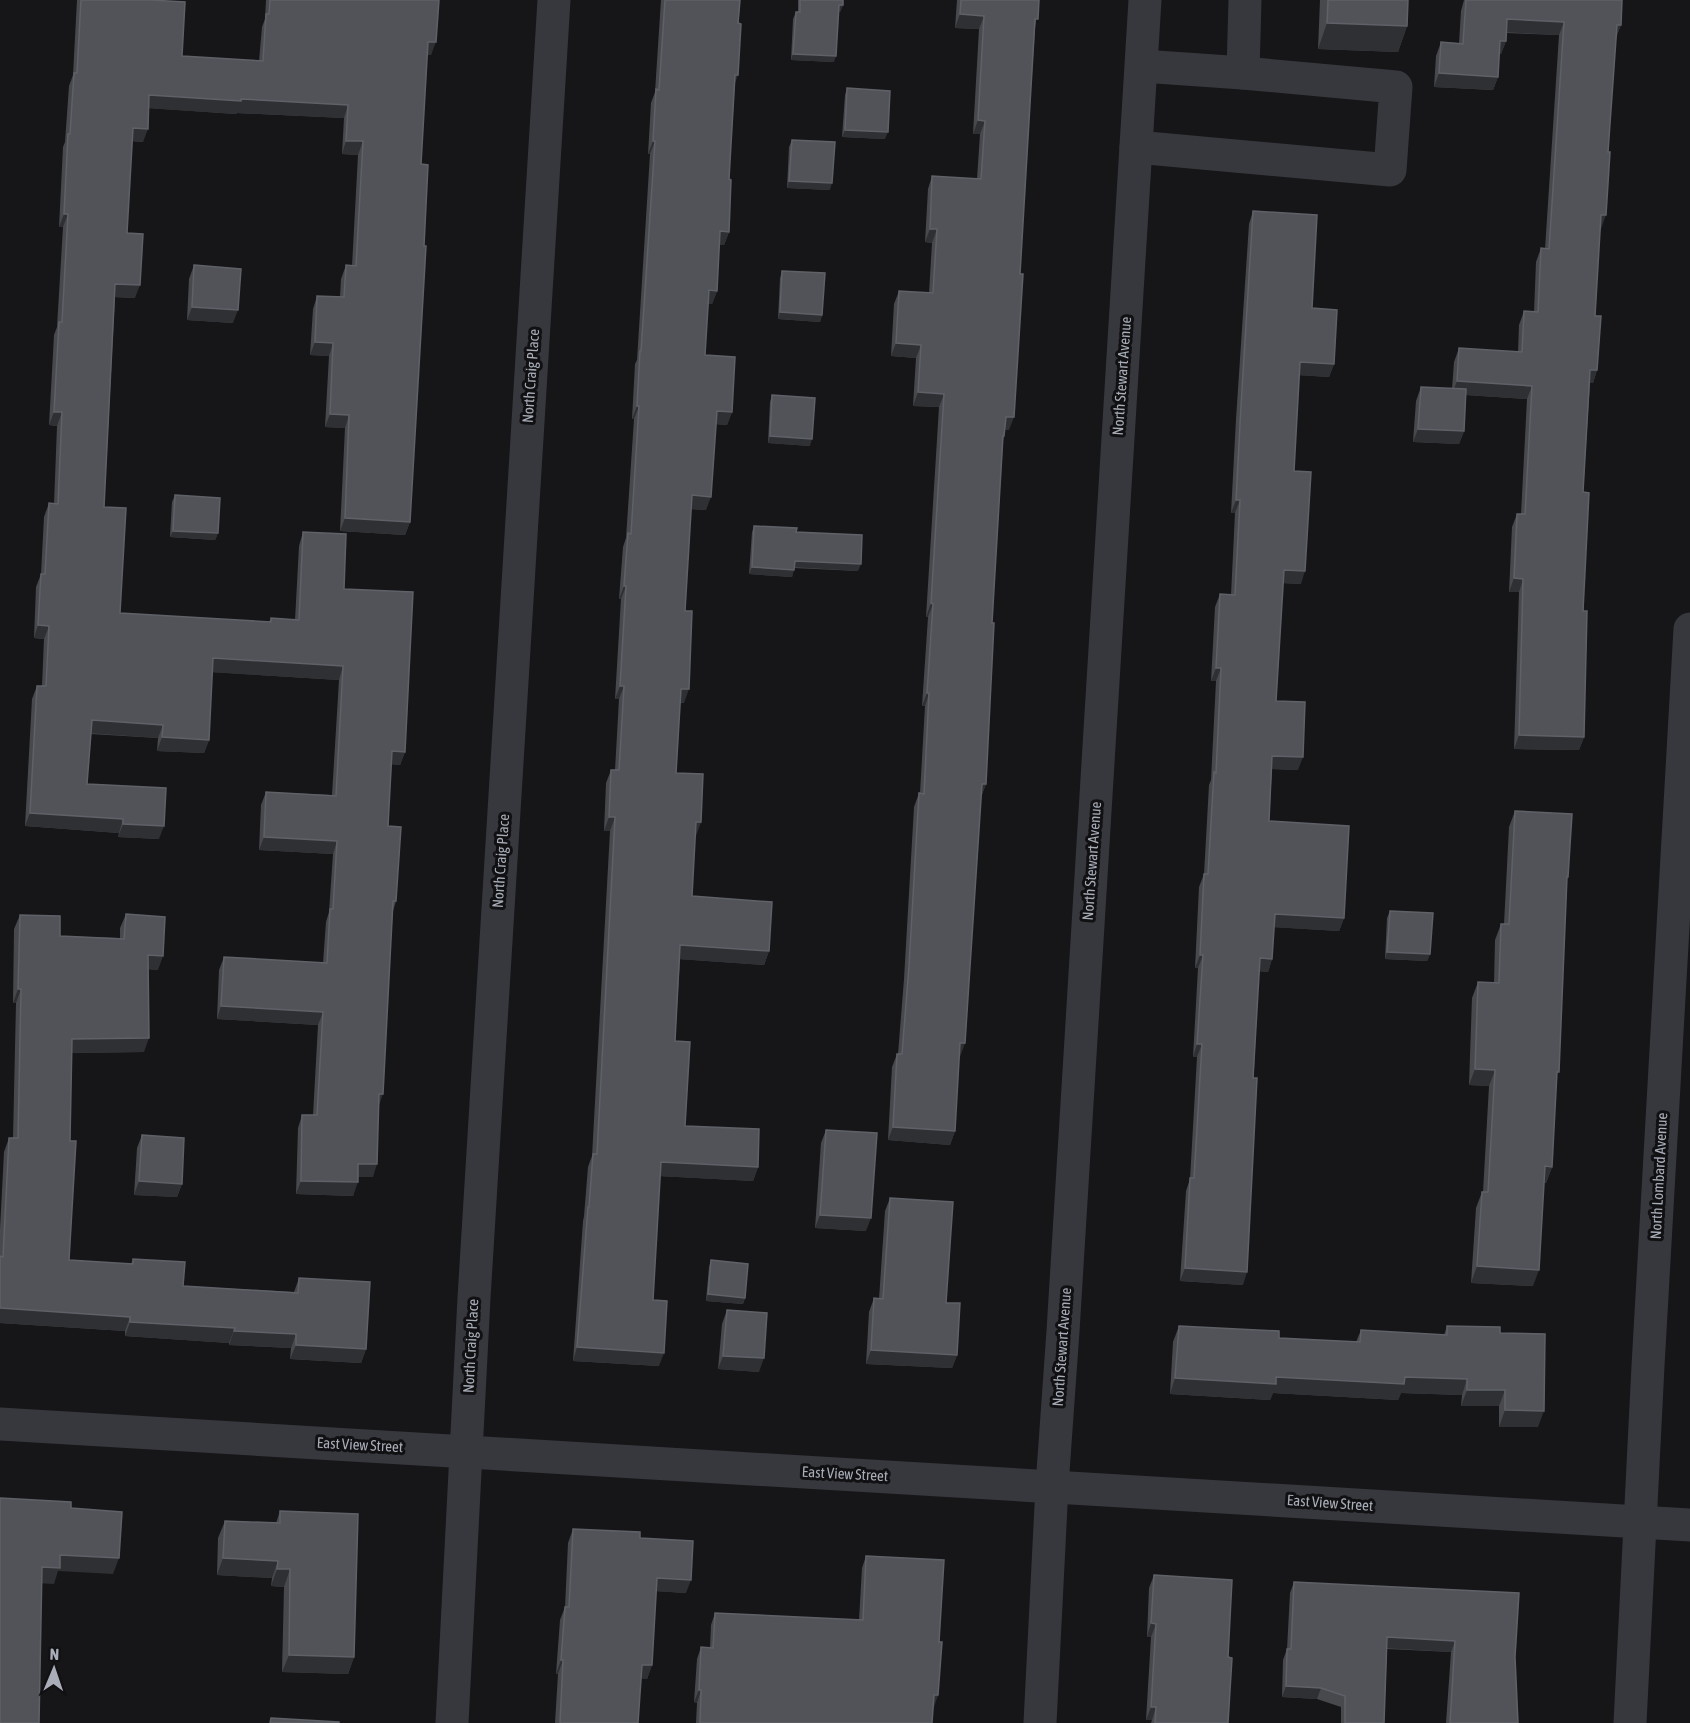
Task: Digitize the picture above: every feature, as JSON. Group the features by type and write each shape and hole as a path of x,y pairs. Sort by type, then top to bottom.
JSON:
{"street":[{"name":"North Craig Place","path":"452,1723 476,1250 554,0"},
{"name":"North Stewart Avenue","path":"1040,1723 1052,1486 1064,1331 1145,0"},
{"path":"1243,73 1245,0"},
{"path":"1136,147 1390,170 1396,87 1142,66"},
{"name":"North Lombard Avenue","path":"1630,1723 1648,1354 1690,629"},
{"name":"East View Street","path":"0,1424 1690,1525"}],"building":[{"path":"81,0 185,2 182,56 263,61 266,14 269,14 270,0 439,0 436,42 428,42 421,164 428,165 424,246 426,246 410,522 345,518 349,415 330,414 333,343 315,342 317,296 344,297 346,265 356,266 363,141 346,141 348,105 149,95 148,129 133,128 127,233 143,234 140,285 115,284 104,507 126,508 120,613 271,622 271,618 299,620 303,532 346,534 344,589 413,592 405,752 392,751 388,826 401,827 396,901 393,901 383,1094 379,1094 377,1164 358,1164 358,1182 301,1181 302,1115 317,1115 323,1012 221,1006 224,957 327,963 337,841 264,837 266,792 336,796 343,666 213,658 209,740 162,737 163,725 92,720 87,784 166,788 164,826 123,824 123,819 30,813 37,686 46,686 49,626 38,625 41,574 45,574 49,503 58,504 62,412 54,412 68,214 64,214 68,134 70,134 74,73 77,73"},
{"path":"665,0 740,0 738,23 741,24 738,75 735,75 729,179 731,180 729,232 720,231 717,291 709,290 705,355 735,357 732,412 717,411 711,497 692,495 685,611 692,611 689,689 681,689 676,773 703,774 701,822 696,822 692,896 772,902 769,951 680,945 675,1041 690,1042 685,1126 759,1129 758,1167 661,1162 653,1300 667,1301 664,1353 577,1347 593,1154 597,1154 615,817 609,817 611,770 619,770 624,686 620,686 626,586 624,586 628,533 631,534 640,351 655,141 653,141 656,89 659,90"},
{"path":"800,0 843,0 843,5 839,5 836,56 793,54 796,12 800,12"},
{"path":"961,0 1039,0 1038,19 1035,19 1014,417 1006,417 1003,436 992,623 994,623 986,784 982,784 965,1043 960,1043 955,1131 893,1127 897,1054 902,1054 909,966 919,793 924,794 933,604 931,603 944,394 918,392 921,345 896,343 899,291 933,293 937,229 930,229 932,176 981,179 985,121 978,120 984,16 960,14"},
{"path":"1328,0 1408,0 1407,26 1327,23"},
{"path":"1466,0 1622,0 1621,25 1617,25 1606,215 1601,215 1595,316 1601,316 1597,370 1590,370 1583,492 1589,493 1583,611 1587,611 1584,737 1519,735 1523,579 1514,578 1517,514 1525,514 1532,386 1457,381 1459,348 1522,352 1524,311 1538,312 1541,248 1549,249 1564,22 1507,19 1506,41 1500,41 1498,77 1439,73 1441,42 1463,44"},
{"path":"847,88 890,91 888,132 845,130"},
{"path":"792,140 835,142 832,183 789,181"},
{"path":"1253,211 1317,215 1312,308 1337,310 1334,364 1300,362 1294,471 1311,472 1305,571 1284,570 1276,701 1305,702 1303,757 1272,756 1269,821 1349,826 1344,918 1275,914 1272,959 1260,958 1253,1078 1257,1078 1247,1272 1185,1268 1190,1178 1194,1178 1202,1044 1197,1044 1203,955 1200,955 1204,874 1208,874 1214,772 1216,773 1221,668 1216,668 1220,594 1235,595 1240,500 1236,500"},
{"path":"194,265 241,269 238,310 192,307"},
{"path":"782,271 825,273 822,315 780,312"},
{"path":"1421,387 1466,389 1464,431 1418,429"},
{"path":"772,395 815,398 812,439 770,436"},
{"path":"175,495 220,498 218,533 173,531"},
{"path":"754,526 797,528 796,532 862,535 861,564 795,561 794,570 752,567"},
{"path":"1515,811 1572,814 1567,877 1559,1072 1557,1072 1552,1167 1545,1166 1539,1270 1477,1266 1482,1192 1488,1192 1495,1070 1475,1069 1478,982 1499,983 1501,924 1509,924"},
{"path":"1390,911 1433,913 1430,954 1387,952"},
{"path":"126,914 165,917 163,956 148,955 149,1038 72,1039 70,1141 76,1141 69,1260 133,1264 133,1259 185,1262 183,1286 298,1293 299,1278 370,1282 366,1349 296,1345 296,1334 130,1322 130,1317 0,1308 0,1256 3,1257 9,1138 18,1138 20,915 60,916 60,936 124,939"},
{"path":"826,1130 877,1133 871,1218 820,1215"},
{"path":"142,1135 184,1138 182,1184 139,1181"},
{"path":"890,1198 953,1202 946,1303 960,1303 957,1355 871,1350 874,1298 883,1299"},
{"path":"711,1260 748,1264 745,1298 708,1294"},
{"path":"727,1310 767,1313 764,1358 723,1356"},
{"path":"1179,1326 1279,1331 1279,1338 1360,1342 1361,1330 1447,1335 1447,1326 1500,1327 1500,1333 1545,1334 1544,1411 1505,1410 1505,1390 1467,1390 1467,1379 1405,1377 1404,1384 1276,1377 1276,1384 1175,1378"},
{"path":"0,1498 71,1502 71,1508 122,1512 119,1558 60,1555 60,1568 42,1567 39,1723 0,1723"},
{"path":"280,1511 358,1514 354,1657 289,1655 290,1569 277,1569 278,1561 223,1558 225,1521 280,1523"},
{"path":"573,1529 640,1532 640,1538 693,1541 691,1580 657,1578 652,1665 642,1665 638,1723 560,1723 563,1660 561,1660 565,1607 569,1607"},
{"path":"866,1556 944,1560 939,1642 942,1642 938,1695 934,1695 932,1723 700,1723 701,1647 713,1648 715,1613 863,1620"},
{"path":"1154,1575 1232,1580 1228,1657 1232,1658 1228,1723 1155,1723 1156,1707 1151,1707 1156,1624 1151,1623"},
{"path":"1294,1582 1519,1593 1515,1657 1518,1723 1450,1723 1455,1641 1387,1637 1384,1723 1345,1723 1345,1696 1321,1688 1286,1686 1287,1649 1291,1649"},
{"path":"271,1718 339,1722 339,1723 270,1723"}]}
